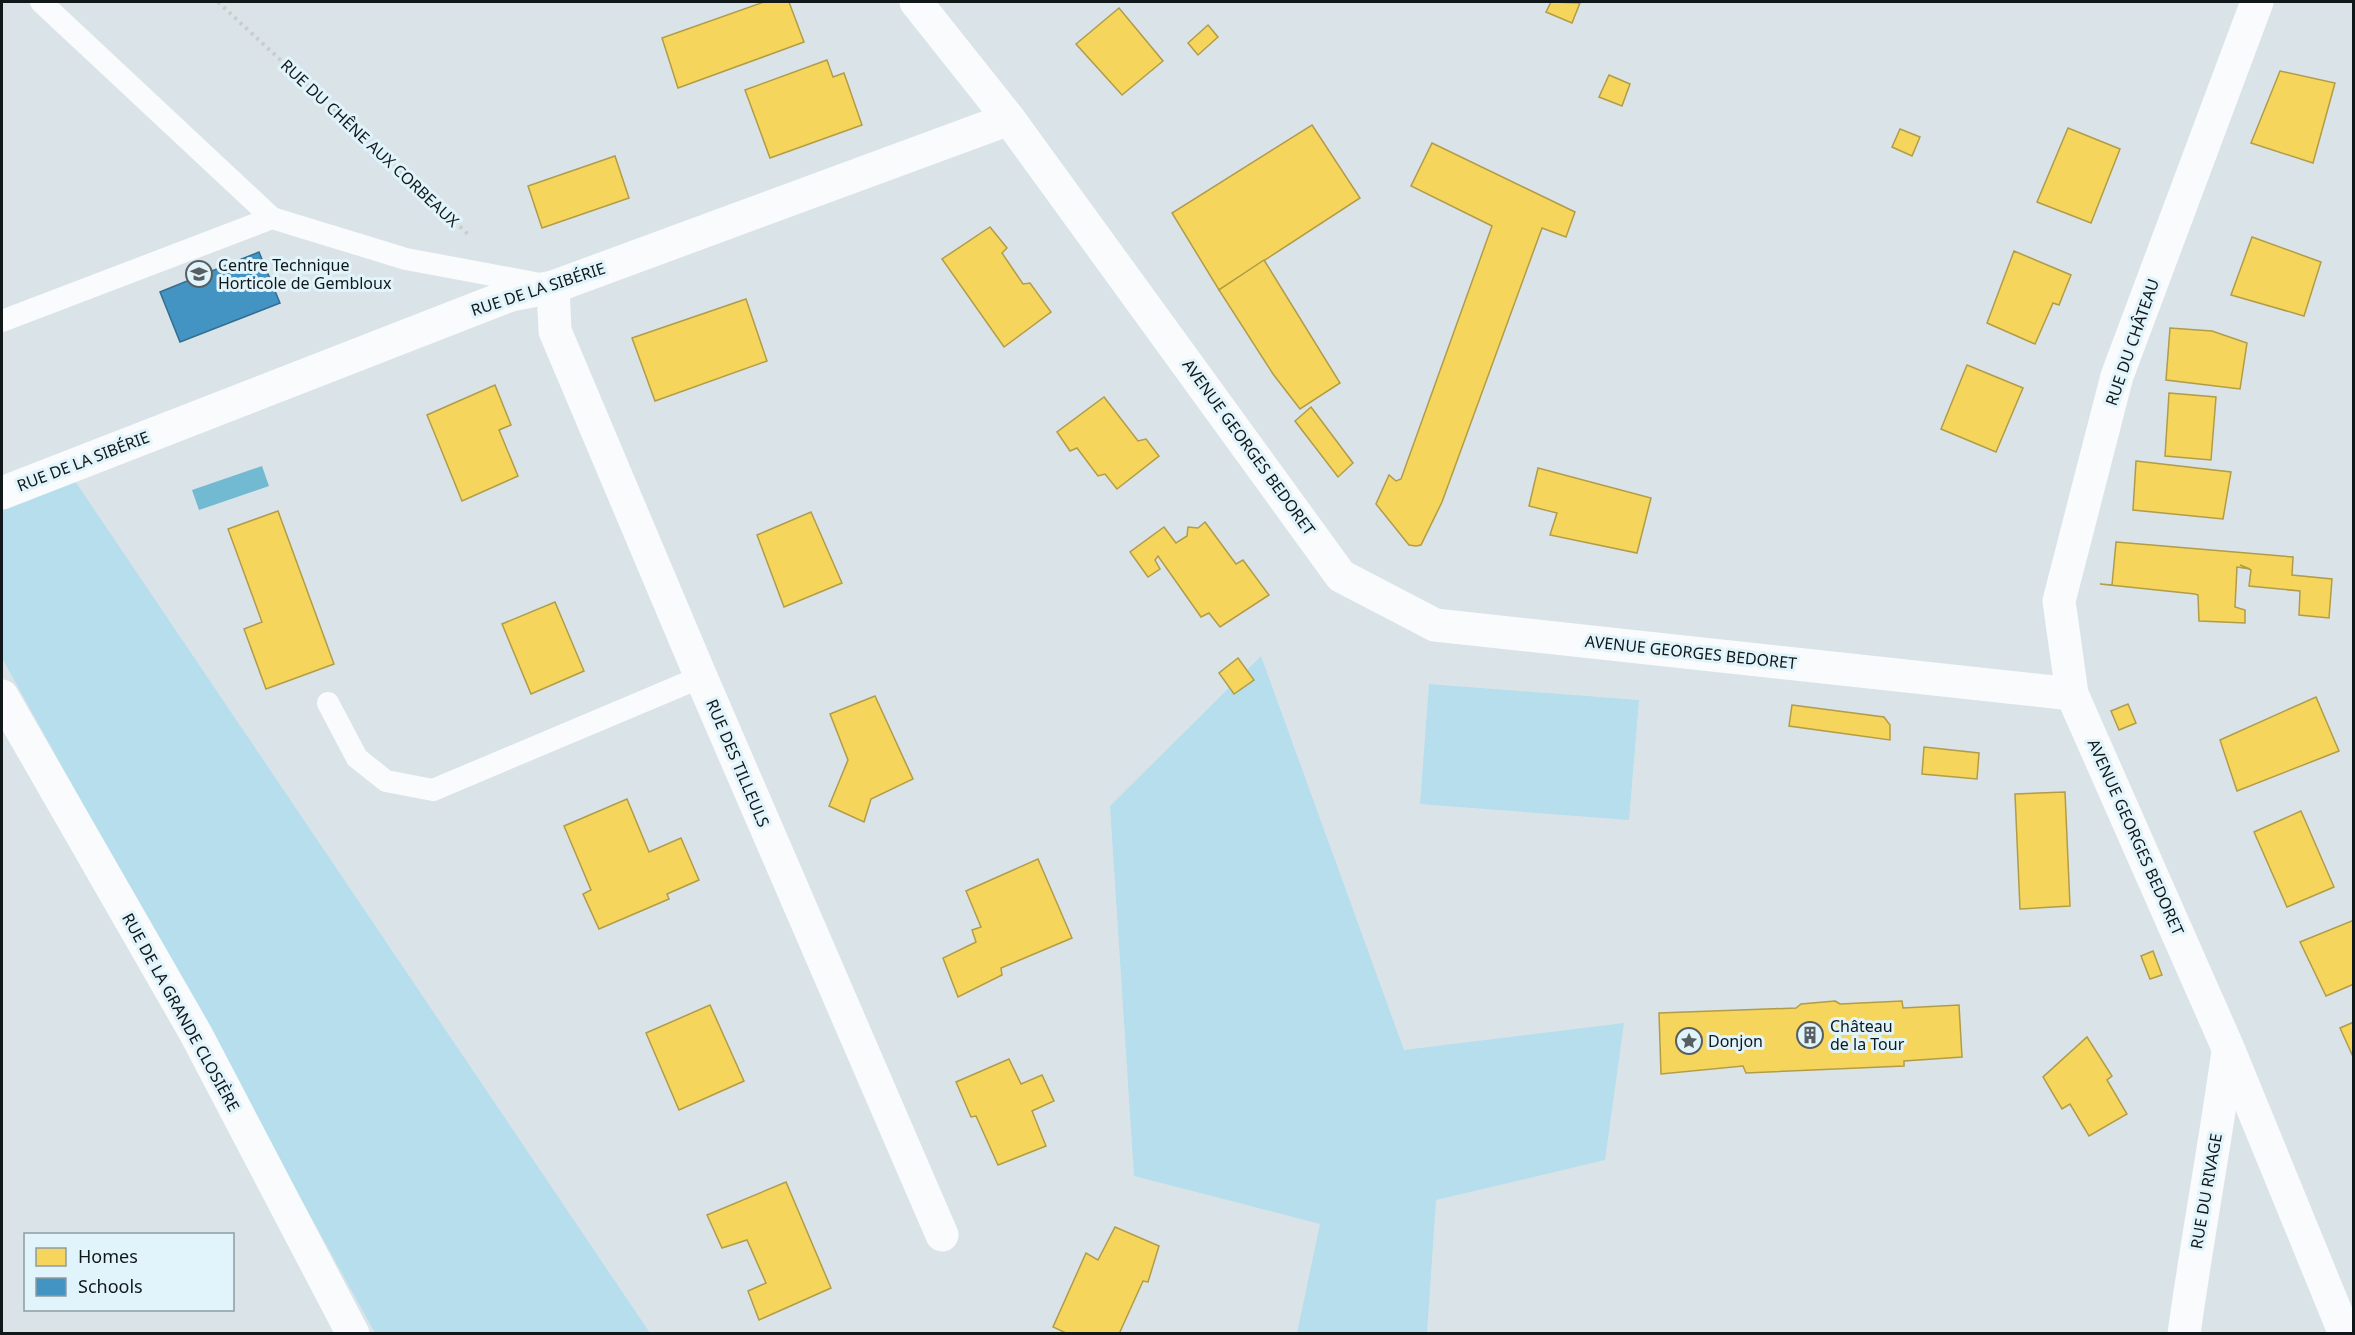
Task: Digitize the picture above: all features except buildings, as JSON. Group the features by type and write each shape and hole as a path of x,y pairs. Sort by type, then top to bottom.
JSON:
{"street":[{"name":"AVENUE GEORGES BEDORET","path":"916,2 1009,118 1341,576 1435,625 2073,694 2228,1048 2345,1334"},
{"name":"RUE DU CHÂTEAU","path":"2073,694 2058,601 2118,376 2251,4"},
{"name":"RUE DE LA SIBÉRIE","path":"2,493 511,295 553,287 1009,118"},
{"name":"RUE DES TILLEULS","path":"553,287 555,331 700,677 942,1235"},
{"name":"RUE DE LA GRANDE CLOSIÈRE","path":"2,696 196,1034 353,1334"},
{"name":"RUE DU RIVAGE","path":"2184,1334 2195,1254 2215,1150 2228,1048"}],"lane":[{"path":"41,2 272,218 406,259 553,287"},
{"path":"2,321 272,218"},
{"path":"328,703 357,758 386,781 434,790 700,677"}],"path":[{"name":"RUE DU CHÊNE AUX CORBEAUX","path":"218,2 478,243"}],"shaded area":[{"path":"262,466 269,486 199,510 192,490"},
{"path":"75,481 650,1333 375,1333 2,658 2,507"},
{"path":"1261,656 1404,1050 1624,1023 1605,1160 1436,1200 1427,1333 1297,1333 1320,1224 1134,1176 1110,806"},
{"path":"1429,684 1639,700 1629,820 1420,804"}],"place":[{"name":"Centre Technique Horticole de Gembloux","path":"199,274"},
{"name":"Château de la Tour","path":"1810,1035"},
{"name":"Donjon","path":"1689,1041"}]}
